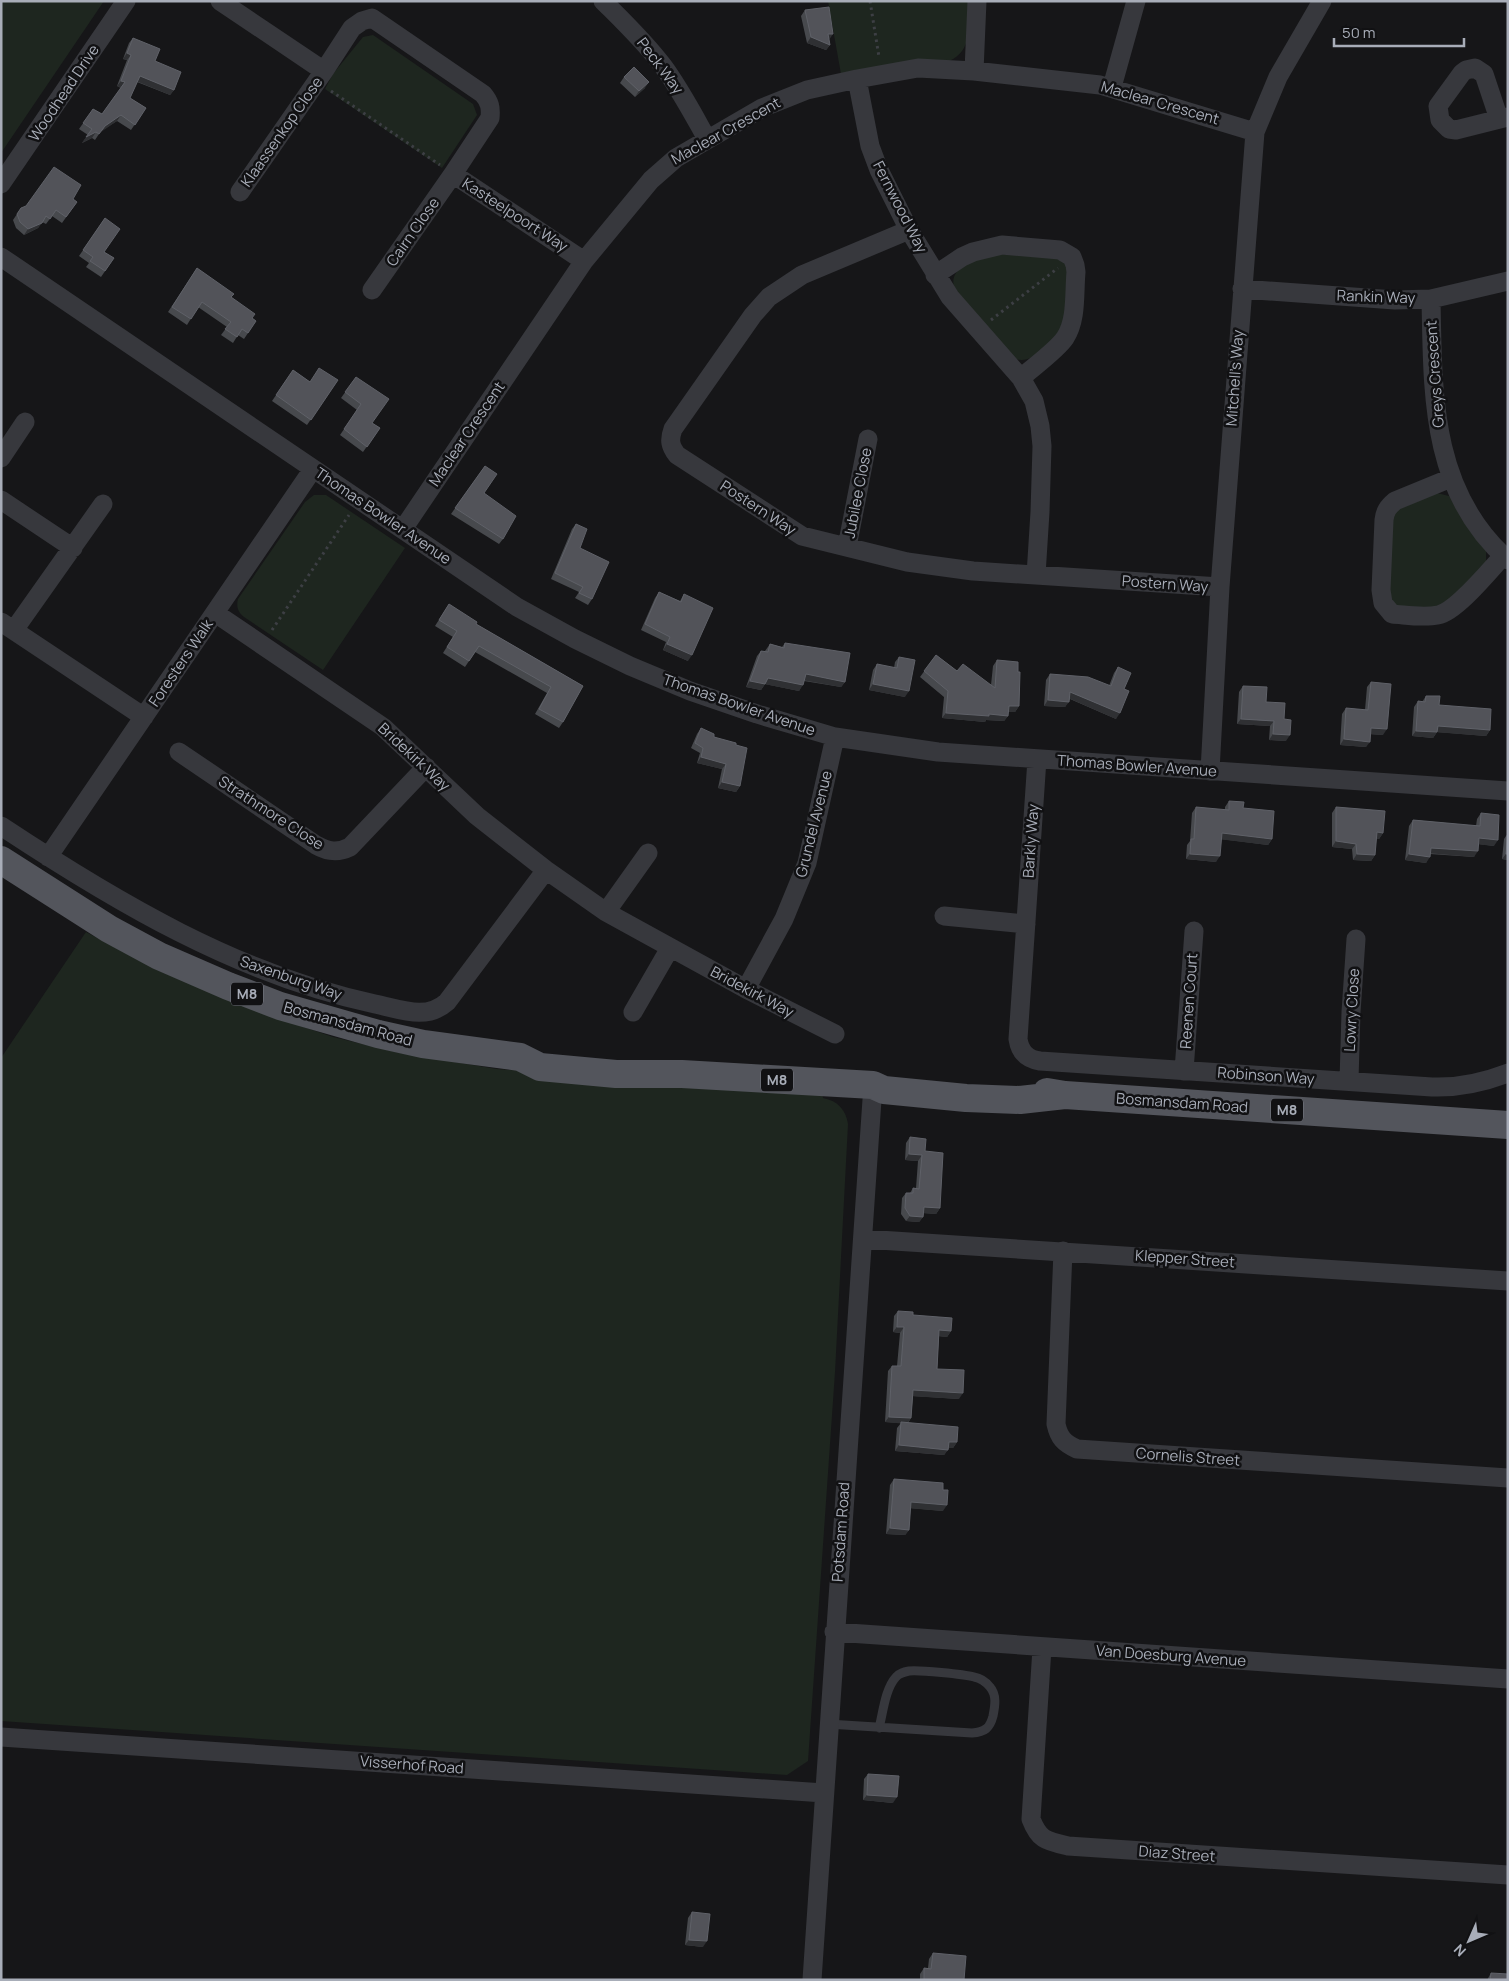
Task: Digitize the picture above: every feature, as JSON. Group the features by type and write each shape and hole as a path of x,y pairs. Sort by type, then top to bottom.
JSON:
{"main road":[{"name":"Bosmansdam Road","path":"1,860 109,929 159,956 280,1006 378,1034 423,1044 520,1057 540,1067 616,1074 682,1074 873,1085 893,1079 966,1079 1065,1095 1508,1125"}],"street":[{"name":"Woodhead Drive","path":"1,184 126,1"},
{"path":"220,1 320,76"},
{"name":"Peck Way","path":"603,1 663,65 707,139"},
{"path":"974,71 977,1"},
{"path":"1112,87 1136,1"},
{"name":"Mitchell's Way","path":"1210,771 1220,587 1255,132 1278,77 1322,1"},
{"name":"Kasteelpoort Way","path":"320,76 356,23 372,18 483,94 489,101 490,118 453,174 584,261"},
{"name":"Maclear Crescent","path":"403,528 584,261 659,171 707,139 781,100 807,90 918,68 974,71 1112,87 1255,132"},
{"name":"Klaassenkop Close","path":"240,192 320,76"},
{"name":"Fernwood Way","path":"857,79 870,146 878,170 909,230 950,297 1021,378 1034,401 1040,426 1040,512 1036,575"},
{"name":"Cairn Close","path":"372,290 453,174"},
{"name":"Postern Way","path":"909,230 802,275 770,297 753,315 673,429 670,438 672,448 678,455 786,528 802,536 847,548 938,567 1220,587"},
{"path":"935,275 973,252 1002,245 1060,250 1072,257 1076,272 1070,329 1065,340 1021,378"},
{"name":"Thomas Bowler Avenue","path":"1,257 517,607 575,639 630,666 724,703 835,737 938,752 1508,791"},
{"name":"Rankin Way","path":"1242,289 1396,300 1431,299 1508,281"},
{"name":"Greys Crescent","path":"1431,299 1433,391 1440,442 1451,478 1473,519 1505,558 1453,608 1441,615 1426,617 1392,614 1384,603 1381,590 1385,513 1394,501 1451,478"},
{"path":"1,458 24,422"},
{"name":"Jubilee Close","path":"847,548 868,439"},
{"name":"Foresters Walk","path":"48,857 313,469"},
{"path":"1,500 74,548"},
{"path":"103,504 74,548 8,626 144,717"},
{"name":"Bridekirk Way","path":"215,613 383,727 477,816 546,870 606,912 746,989 836,1034"},
{"name":"Grundel Avenue","path":"746,989 784,919 804,870 815,832 835,737"},
{"name":"Strathmore Close","path":"179,752 316,845 324,850 333,851 350,846 426,767"},
{"name":"Barkly Way","path":"1024,1054 1018,1039 1037,759"},
{"name":"Saxenburg Way","path":"1,826 98,888 239,961 348,998 413,1012 434,1012 447,1002 546,870"},
{"path":"606,912 648,852"},
{"path":"944,916 1026,924"},
{"name":"Reenen Court","path":"1184,1070 1194,931"},
{"name":"Lowry Close","path":"1349,1081 1356,939"},
{"path":"633,1012 670,948"},
{"name":"Robinson Way","path":"1024,1054 1029,1058 1040,1061 1452,1088 1471,1085 1508,1073"},
{"name":"Potsdam Road","path":"812,1980 834,1632 873,1085"},
{"name":"Klepper Street","path":"863,1239 1508,1282"},
{"name":"Cornelis Street","path":"1063,1251 1056,1424 1058,1434 1065,1443 1077,1449 1508,1478"},
{"name":"Van Doesburg Avenue","path":"834,1632 1508,1679"},
{"name":"Diaz Street","path":"1042,1648 1031,1819 1037,1833 1050,1842 1068,1846 1508,1875"},
{"name":"Visserhof Road","path":"1,1737 824,1793"}],"lane":[{"path":"828,1724 879,1728 981,1732 987,1729 991,1723 995,1696 991,1688 975,1677 919,1671 900,1673 894,1678 879,1728"}],"path":[{"path":"870,1 881,74"},
{"path":"320,76 453,174"},
{"path":"978,330 1072,257"},
{"path":"262,644 359,500"}],"shaded area":[{"path":"1,1 104,1 1,153"},
{"path":"828,1 970,1 966,44 957,56 949,61 841,74"},
{"path":"373,35 473,104 477,115 442,168 325,89 333,74 363,37"},
{"path":"988,254 1051,255 1064,261 1069,270 1063,328 1042,351 1029,359 1015,359 954,288 953,281 958,270"},
{"path":"1437,493 1449,496 1454,500 1486,548 1486,562 1443,608 1396,606 1386,591 1394,511"},
{"path":"314,495 326,495 405,548 323,670 244,617 237,607 238,599 305,502"},
{"path":"86,932 157,970 251,1009 333,1037 400,1053 497,1069 822,1093 823,1098 833,1101 843,1110 848,1124 835,1372 808,1761 787,1775 1,1721 1,1058"}],"building":[{"path":"829,7 833,34 828,34 830,45 811,37 805,10"},
{"path":"133,38 160,49 155,61 181,72 174,90 140,76 130,98 146,108 135,125 121,115 105,126 99,134 96,132 86,137 92,129 83,123 93,109 102,114 125,82 121,81 131,55 127,53"},
{"path":"634,67 649,82 639,91 624,77"},
{"path":"54,167 81,185 73,199 77,202 66,217 56,210 50,219 46,216 42,223 28,229 20,222 17,214 21,208 26,206"},
{"path":"105,218 120,229 104,252 114,258 105,271 90,261 93,257 83,250"},
{"path":"197,268 234,294 231,297 255,314 252,318 256,321 248,333 242,329 237,337 225,329 231,322 202,302 191,319 172,307"},
{"path":"319,368 338,380 311,420 276,395 293,370 310,382"},
{"path":"356,377 389,399 372,423 380,428 367,447 344,429 361,404 345,392"},
{"path":"485,466 497,474 484,493 516,516 503,539 455,508"},
{"path":"576,524 587,529 580,548 609,562 592,599 579,593 583,587 555,573"},
{"path":"659,592 681,602 684,594 713,608 692,655 667,644 670,637 645,624"},
{"path":"449,604 477,622 476,624 583,686 563,722 539,709 551,687 479,646 469,661 447,647 457,631 439,620"},
{"path":"785,643 850,653 845,682 806,674 803,685 768,678 765,684 750,681 761,651 768,652 770,644 784,648"},
{"path":"936,655 957,671 963,664 995,688 997,660 1018,662 1018,672 1020,672 1019,706 1009,706 1008,716 946,713 948,691 924,671"},
{"path":"899,657 915,660 909,691 873,684 877,664 897,668"},
{"path":"1118,667 1131,673 1124,689 1129,691 1120,713 1070,692 1069,702 1048,700 1050,674 1088,677 1111,686"},
{"path":"1371,682 1391,684 1387,729 1371,728 1370,742 1344,739 1346,708 1368,710"},
{"path":"1243,686 1267,687 1266,702 1285,703 1284,719 1291,720 1290,735 1273,734 1274,721 1241,719"},
{"path":"1426,696 1440,696 1439,705 1491,709 1490,730 1438,726 1437,732 1416,731 1418,701 1425,702"},
{"path":"701,728 714,734 714,737 747,748 740,786 722,782 726,764 701,757 703,748 695,743"},
{"path":"1229,801 1244,802 1243,808 1274,811 1272,839 1222,833 1220,856 1190,854 1191,839 1194,839 1196,807 1229,810"},
{"path":"1336,807 1385,811 1383,833 1377,832 1375,855 1357,854 1356,844 1336,841"},
{"path":"1481,813 1499,815 1498,840 1479,838 1478,851 1431,848 1430,857 1409,854 1413,820 1480,826"},
{"path":"1508,833 1508,854 1506,854"},
{"path":"910,1137 926,1139 925,1151 943,1153 940,1208 924,1207 923,1217 910,1216 905,1208 906,1193 913,1193 913,1188 919,1189 922,1155 909,1154"},
{"path":"898,1311 913,1312 913,1315 952,1318 951,1331 939,1330 937,1369 964,1370 963,1393 913,1390 911,1418 889,1417 892,1366 901,1366 904,1327 897,1327"},
{"path":"901,1422 958,1427 957,1442 949,1442 948,1450 899,1445"},
{"path":"894,1479 943,1483 943,1490 948,1490 947,1505 911,1502 909,1530 890,1528"},
{"path":"868,1774 899,1776 897,1797 867,1795"},
{"path":"692,1912 710,1914 707,1941 689,1940"},
{"path":"933,1953 966,1956 964,1980 924,1980 924,1968 931,1969"},
{"path":"1491,1973 1508,1974 1508,1980 1490,1980"}]}
